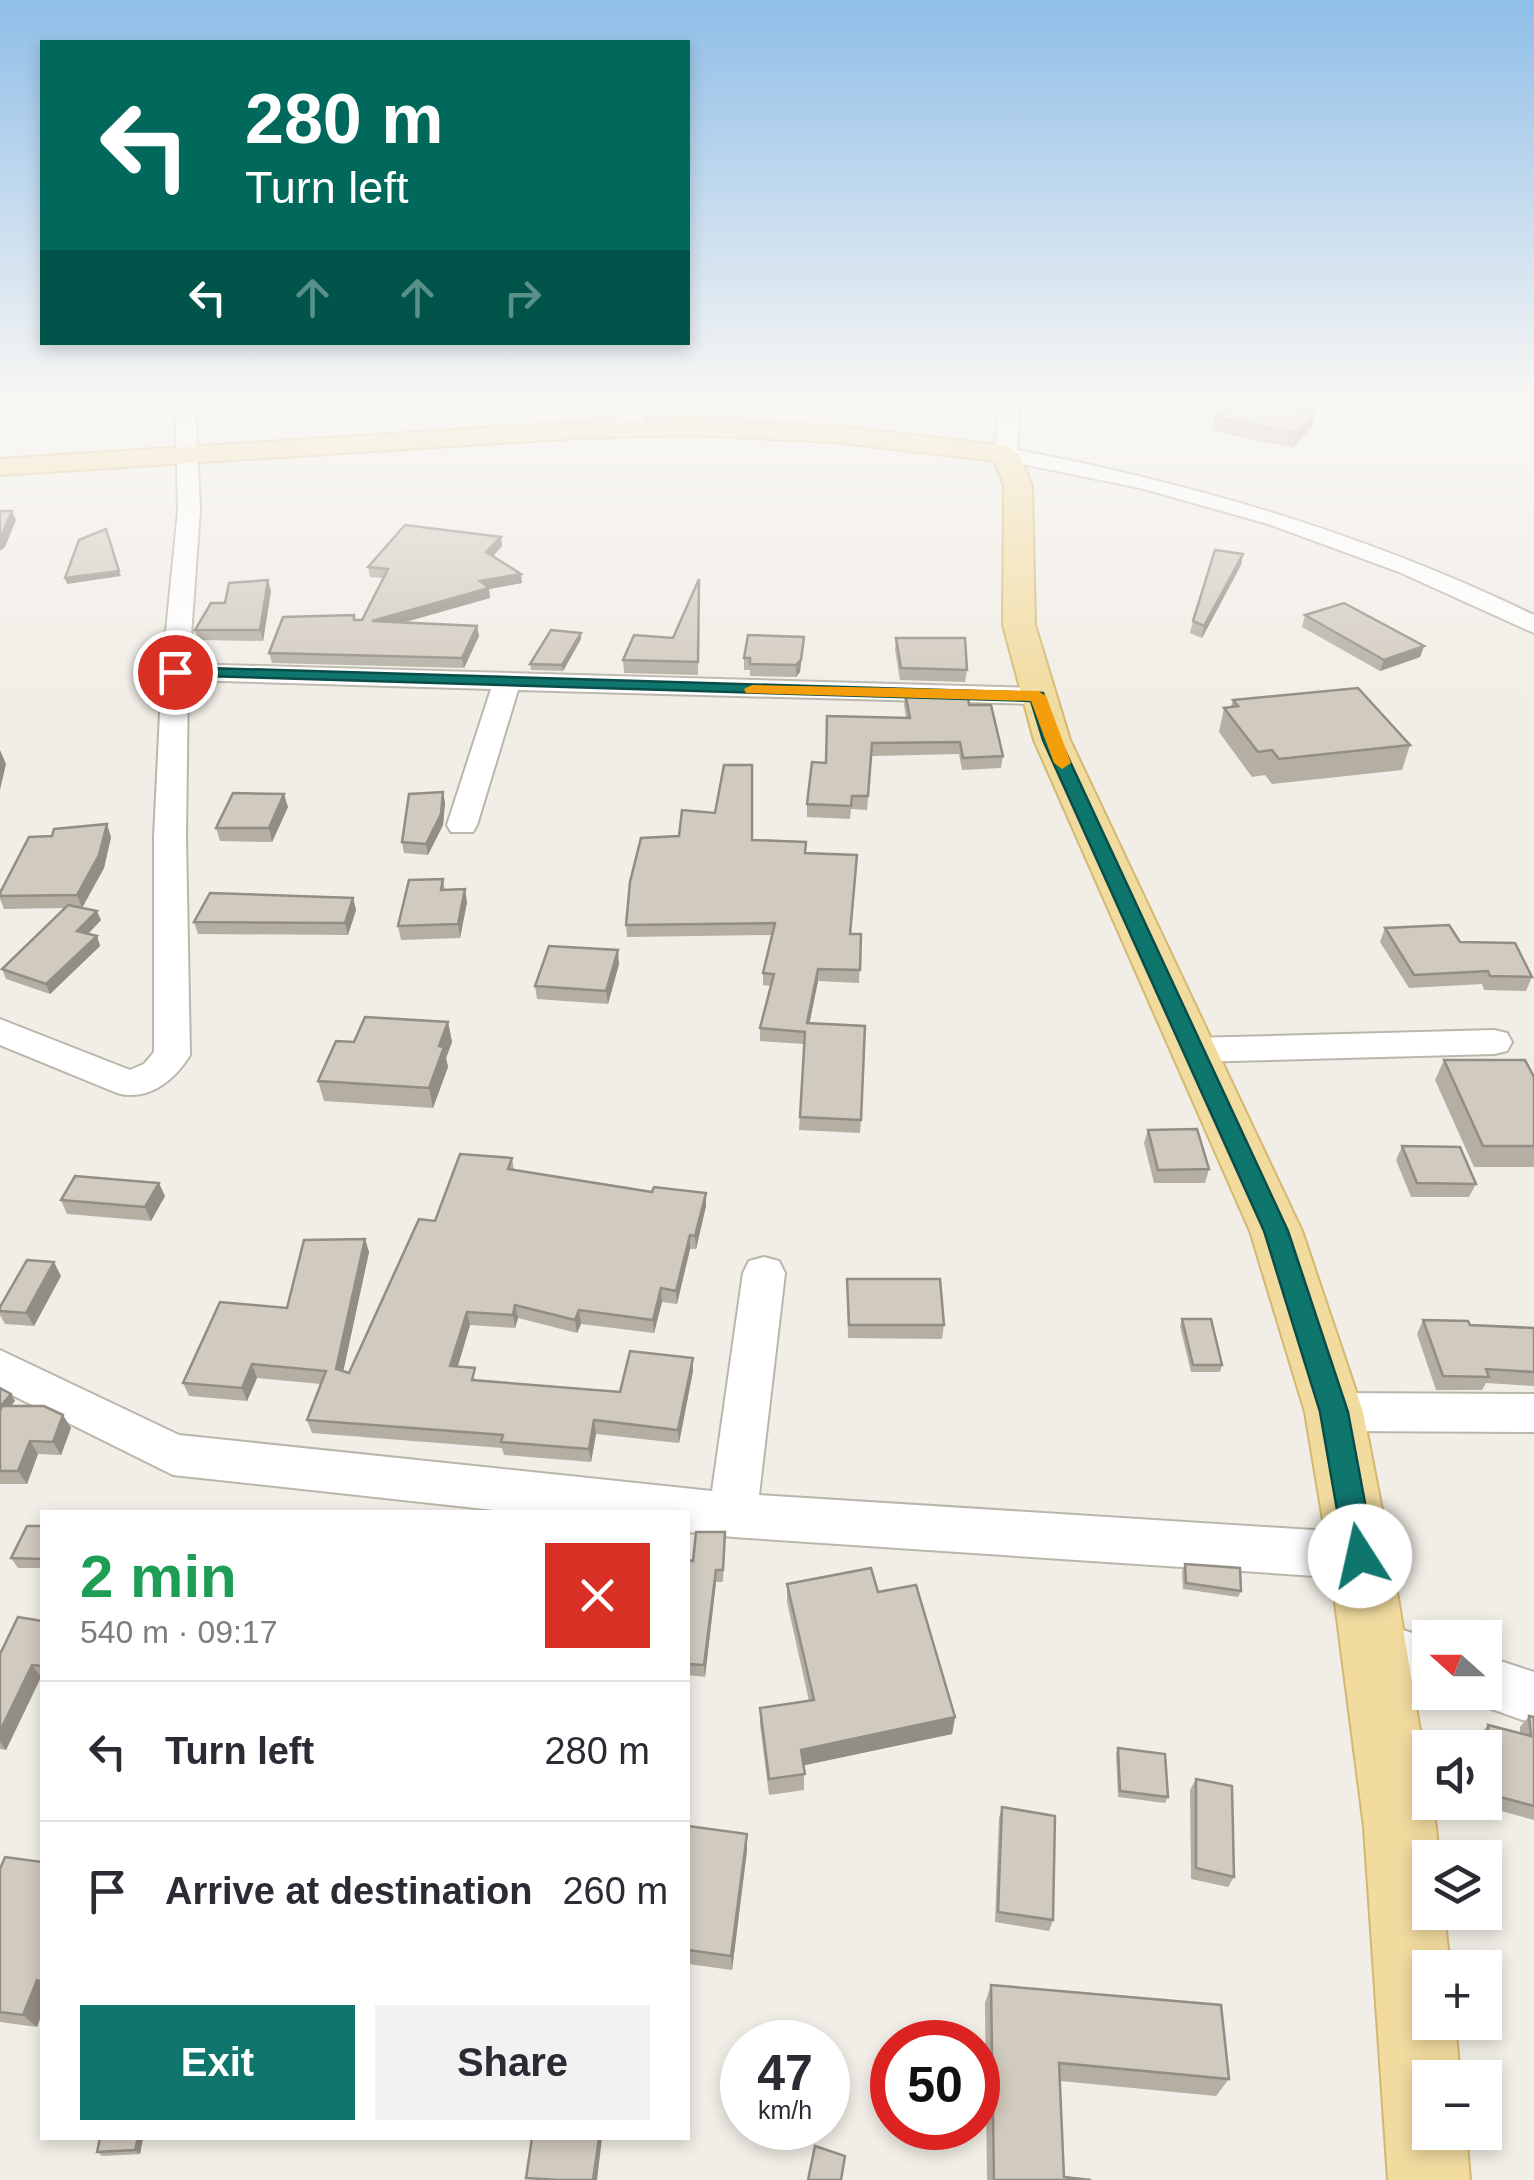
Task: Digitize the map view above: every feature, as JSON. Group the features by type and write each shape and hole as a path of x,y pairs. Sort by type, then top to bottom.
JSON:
{"main road":[{"path":"1018,499 1019,625 1052,740 1276,1231 1334,1412 1360,1556 1400,1828 1429,2180"}],"street":[{"path":"0,1031 130,1084 158,1074 172,1056 170,837 175,672 190,499"},
{"path":"1202,499 1288,522 1448,585 1534,625"},
{"path":"175,672 1038,696"},
{"path":"462,825 506,684"},
{"path":"1192,1050 1494,1042"},
{"path":"733,1515 764,1273"},
{"path":"0,1368 173,1455 686,1510"},
{"path":"1334,1412 1534,1413"},
{"path":"690,1510 1360,1556"},
{"path":"1373,1646 1412,1658"},
{"path":"1502,1688 1534,1698"}],"building":[{"path":"0,511 12,511 0,539"},
{"path":"405,525 501,537 486,552 521,574 480,581 489,588 372,621 477,626 462,658 269,653 283,617 354,615 354,620 362,620 388,569 368,567"},
{"path":"106,529 119,571 65,578 79,540"},
{"path":"1215,550 1243,554 1204,626 1193,621"},
{"path":"699,579 698,662 623,660 634,635 673,638"},
{"path":"268,580 260,630 195,630 211,603 225,603 229,583"},
{"path":"1344,603 1424,646 1384,660 1305,615"},
{"path":"551,630 581,633 562,665 530,664"},
{"path":"748,635 804,637 801,660 796,665 750,664 750,658 744,658"},
{"path":"896,638 965,638 967,670 901,668"},
{"path":"1358,688 1410,745 1279,759 1272,750 1258,752 1224,708 1238,706 1233,700"},
{"path":"905,692 968,693 969,705 991,705 1003,756 963,758 960,742 872,743 868,796 852,796 851,806 807,804 812,762 826,763 827,716 910,718"},
{"path":"724,765 752,765 752,840 806,842 805,853 857,855 850,934 861,934 860,970 818,969 807,1023 865,1026 861,1120 800,1117 805,1032 760,1028 774,974 763,973 775,923 626,925 630,882 641,838 679,836 682,810 715,813"},
{"path":"443,792 441,814 426,844 402,842 409,794"},
{"path":"233,793 284,794 269,828 216,828"},
{"path":"107,824 99,855 77,895 0,896 29,837 52,836 54,829"},
{"path":"443,879 441,890 465,889 458,924 398,926 409,880"},
{"path":"210,893 353,898 345,923 194,922"},
{"path":"68,905 97,911 77,931 97,936 46,984 2,969"},
{"path":"1449,925 1460,942 1515,943 1532,977 1490,976 1488,971 1414,975 1385,928"},
{"path":"549,946 618,950 606,991 535,986"},
{"path":"365,1017 448,1022 439,1046 444,1047 429,1088 318,1081 336,1041 354,1042"},
{"path":"1444,1060 1525,1060 1534,1077 1534,1146 1483,1146"},
{"path":"1197,1129 1209,1169 1158,1170 1148,1130"},
{"path":"1402,1146 1460,1147 1476,1184 1417,1183"},
{"path":"460,1154 512,1158 508,1169 652,1192 654,1187 706,1193 695,1236 690,1235 676,1291 661,1288 653,1320 579,1310 575,1320 515,1305 513,1315 467,1312 450,1366 475,1368 472,1380 620,1392 630,1351 693,1358 678,1430 594,1420 589,1449 501,1442 503,1435 307,1420 326,1371 252,1364 242,1388 183,1383 220,1302 287,1308 304,1240 365,1239 336,1369 349,1373 419,1219 435,1221"},
{"path":"75,1176 159,1183 145,1207 61,1200"},
{"path":"27,1260 54,1262 26,1313 0,1311 0,1307"},
{"path":"847,1279 940,1279 944,1325 849,1325"},
{"path":"1182,1319 1211,1319 1222,1365 1193,1365"},
{"path":"1423,1320 1534,1328 1534,1372 1486,1369 1489,1377 1443,1376"},
{"path":"0,1388 11,1394 0,1407"},
{"path":"2,1406 44,1406 63,1415 53,1442 30,1441 18,1471 0,1471"},
{"path":"27,1526 40,1526 40,1559 11,1558"},
{"path":"696,1532 725,1532 723,1570 716,1570 704,1665 690,1664 690,1560 693,1561"},
{"path":"1185,1564 1240,1568 1241,1591 1186,1583"},
{"path":"871,1568 878,1592 916,1585 955,1717 801,1750 805,1774 769,1779 760,1708 814,1700 787,1584"},
{"path":"18,1617 40,1621 40,1666 32,1665 0,1731 0,1654"},
{"path":"1529,1716 1534,1717 1534,1806 1502,1798 1502,1730 1488,1730 1488,1725 1531,1736"},
{"path":"1118,1748 1165,1754 1168,1797 1120,1791"},
{"path":"1196,1779 1232,1786 1234,1877 1196,1868"},
{"path":"1002,1807 1055,1816 1053,1920 998,1912"},
{"path":"690,1826 747,1834 731,1956 690,1950"},
{"path":"5,1857 40,1862 40,1981 37,1980 23,2015 0,2012 0,1869"},
{"path":"991,1985 1221,2005 1229,2079 1059,2063 1064,2177 1091,2180 994,2180 994,2150 1000,2150 1000,2020 992,2020"},
{"path":"100,2140 138,2140 135,2150 97,2152"},
{"path":"532,2140 599,2140 593,2180 526,2178"},
{"path":"814,2150 845,2156 841,2180 808,2180"}],"slow traffic":[{"path":"752,689 1038,696 1062,763"}],"route":[{"path":"175,672 1038,696 1052,740 1276,1231 1334,1412 1360,1556"}]}
